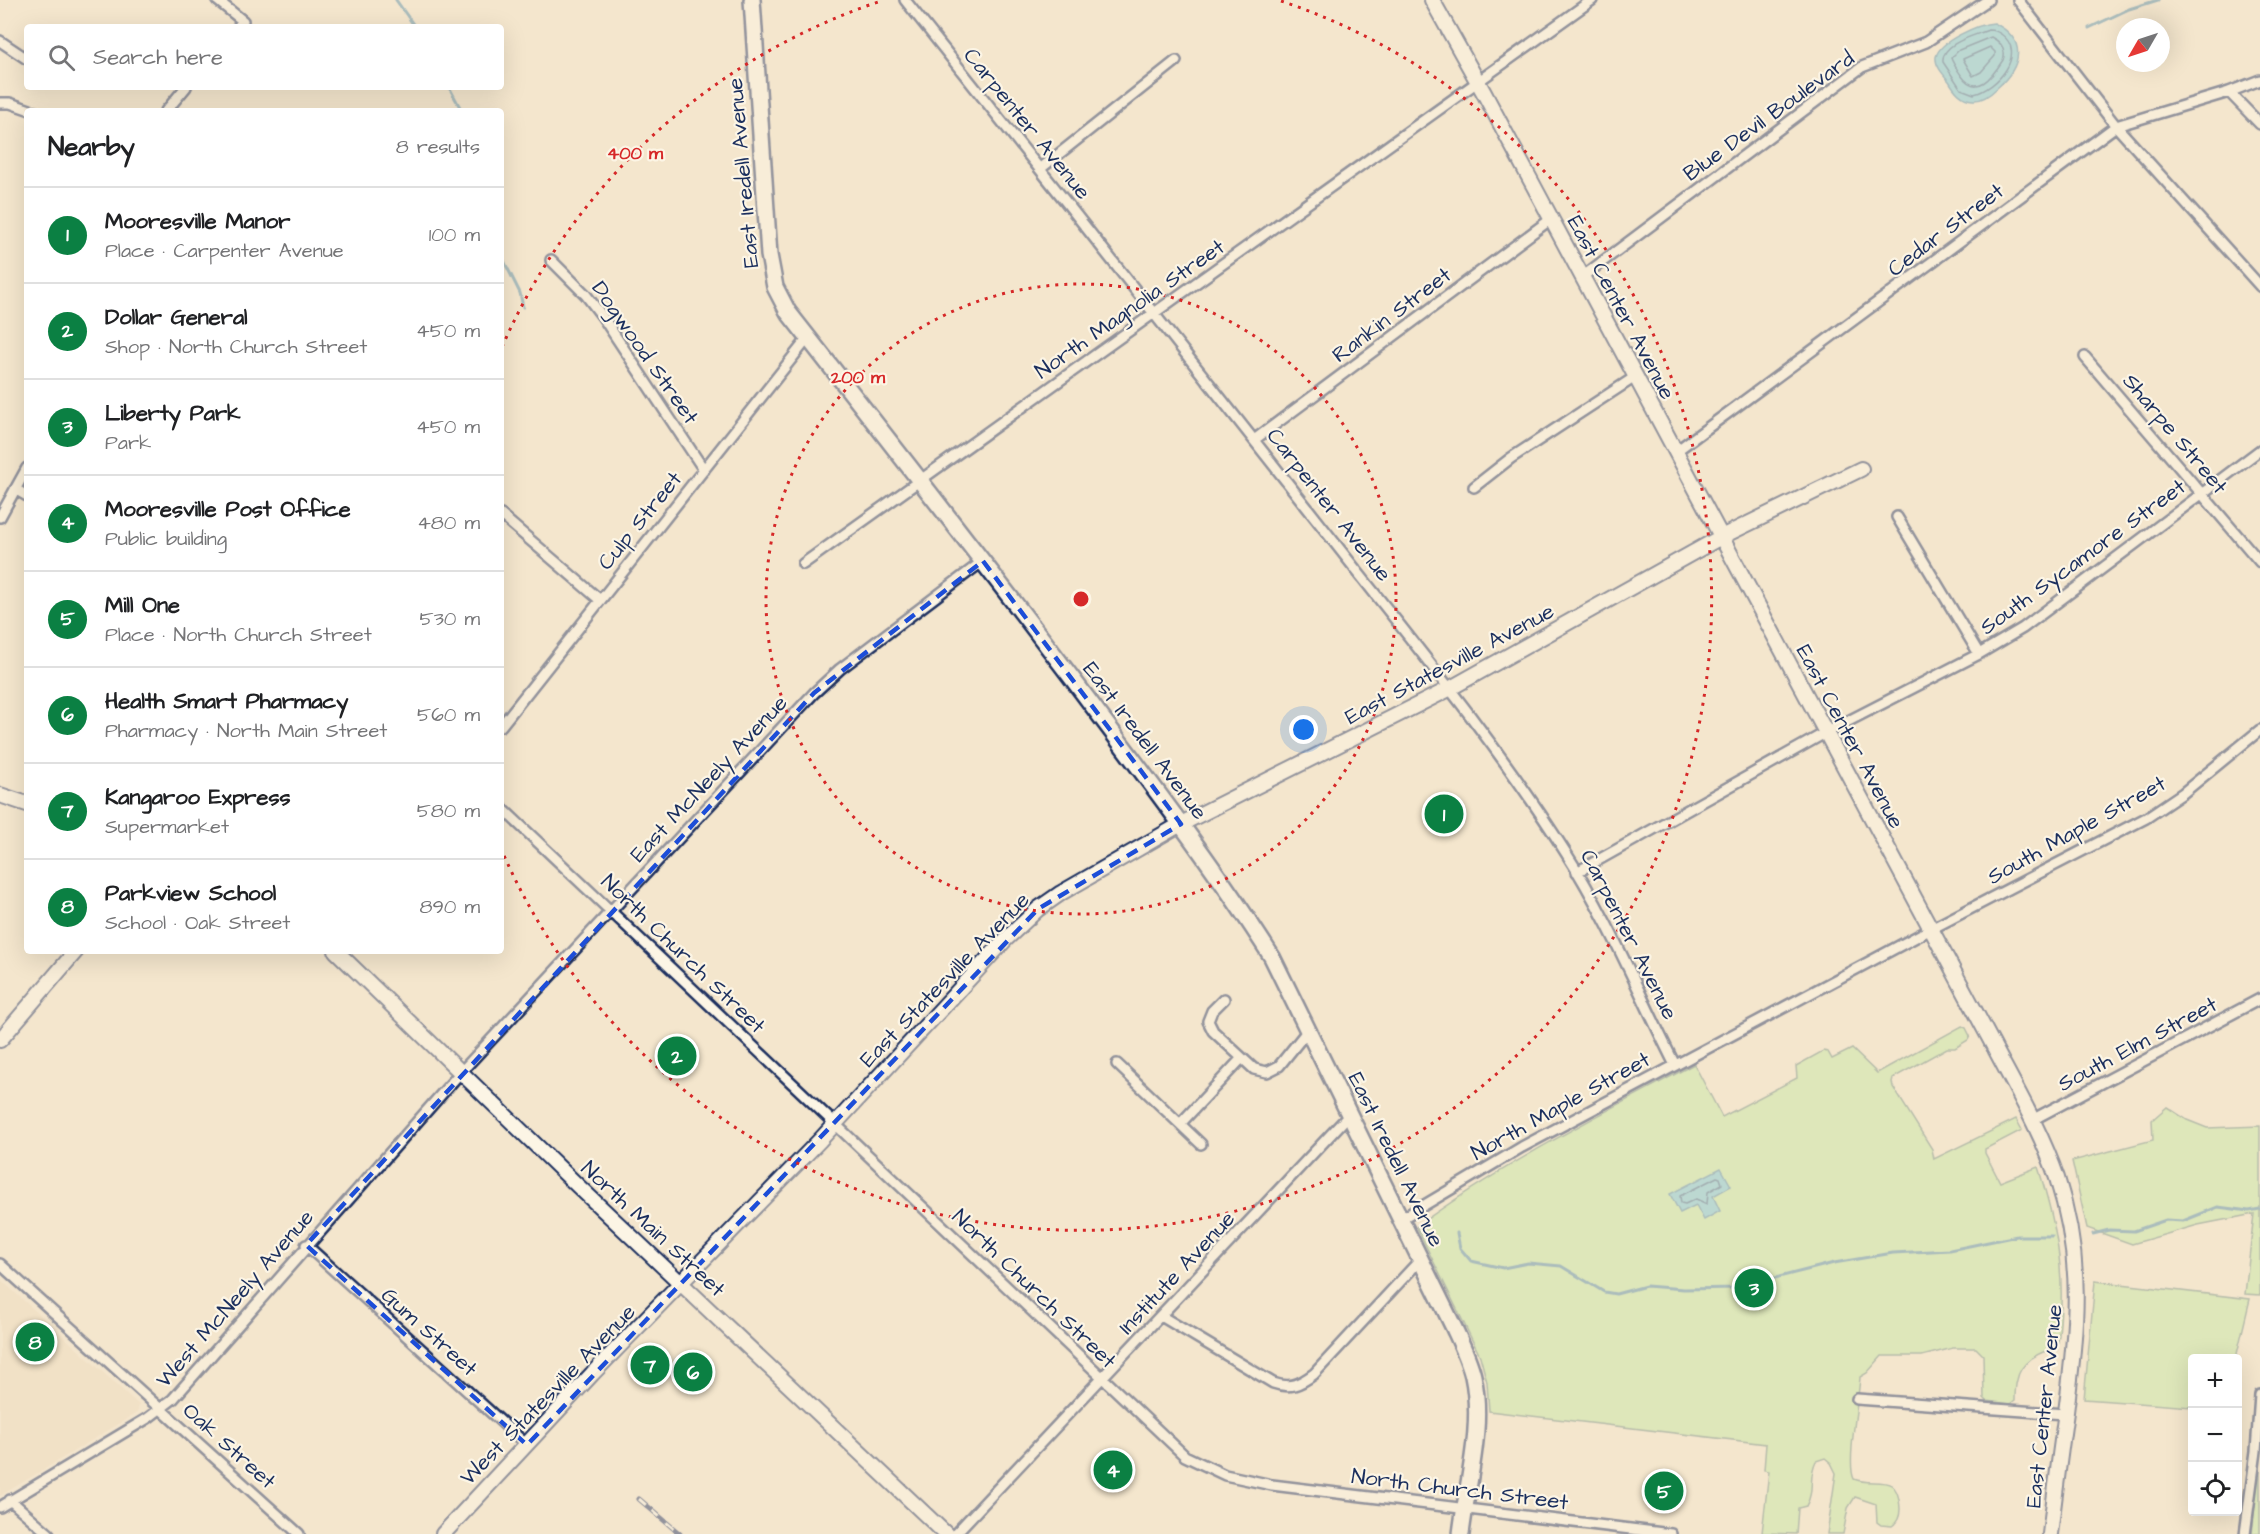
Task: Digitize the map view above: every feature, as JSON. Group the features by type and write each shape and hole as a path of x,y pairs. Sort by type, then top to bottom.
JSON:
{"main road":[{"name":"East Iredell Avenue","path":"752,0 769,255 775,287 788,312 983,561 1181,824 1272,957 1464,1348 1473,1374 1477,1402 1476,1421 1461,1534"}],"street":[{"path":"217,0 241,24"},
{"name":"Carpenter Avenue","path":"904,0 1449,688 1529,797 1599,907 1675,1065"},
{"name":"East Center Avenue","path":"1432,0 1931,928 2046,1147 2068,1219 2075,1269 2075,1329 2050,1534"},
{"name":"North Magnolia Street","path":"803,564 1592,0"},
{"name":"Blue Devil Boulevard","path":"1582,277 1862,67 1926,42 1988,0"},
{"path":"2018,0 2116,126 2260,286"},
{"path":"0,41 24,57"},
{"path":"1040,169 1176,61"},
{"name":"Cedar Street","path":"1675,452 2116,126 2229,92 2260,80"},
{"path":"168,108 184,90"},
{"path":"2229,92 2260,124"},
{"path":"0,103 10,103 24,108"},
{"name":"Rankin Street","path":"1254,440 1551,219"},
{"name":"Dogwood Street","path":"551,260 586,295 602,316 704,470"},
{"name":"Culp Street","path":"504,722 808,338"},
{"name":"Sharpe Street","path":"2085,357 2260,562"},
{"path":"1474,487 1511,458 1635,377"},
{"name":"South Sycamore Street","path":"1577,872 1826,733 1979,654 2024,628 2260,450"},
{"name":"East Statesville Avenue","path":"682,1283 835,1124 1005,940 1038,909 1061,893 1181,824 1449,688 1721,537 1861,469"},
{"path":"0,517 24,473"},
{"path":"15,489 24,494"},
{"path":"1896,517 1979,654"},
{"path":"504,518 600,600"},
{"name":"East McNeely Avenue","path":"461,1072 814,693 840,669 983,561"},
{"name":"South Maple Street","path":"1931,928 2146,818 2183,793 2260,730"},
{"path":"0,795 24,803"},
{"name":"North Church Street","path":"504,810 1185,1456 1225,1475 1272,1485 1671,1534"},
{"name":"North Maple Street","path":"1401,1219 1512,1152 1931,928"},
{"path":"0,1040 73,954"},
{"name":"North Main Street","path":"340,954 946,1534"},
{"path":"1224,999 1212,1011 1208,1021 1213,1031 1254,1069 1267,1072 1279,1066 1308,1029"},
{"name":"South Elm Street","path":"2032,1120 2260,999"},
{"path":"1180,1124 1242,1058"},
{"path":"1117,1064 1201,1144"},
{"name":"West McNeely Avenue","path":"0,1507 162,1409 461,1072"},
{"name":"Institute Avenue","path":"955,1534 1350,1114"},
{"name":"Gum Street","path":"306,1245 527,1445"},
{"path":"1161,1316 1273,1383 1285,1387 1298,1385 1314,1374 1421,1259"},
{"name":"Oak Street","path":"0,1264 299,1534"},
{"name":"West Statesville Avenue","path":"443,1534 592,1374 682,1283"},
{"path":"2245,1534 2256,1451 2260,1395"},
{"path":"1857,1399 2065,1414"},
{"path":"10,1500 50,1534"}],"highlighted area":[{"path":"983,561 1181,824 1038,909 527,1445 306,1245 814,693"}],"shaded area":[{"path":"0,1279 139,1405 135,1414 0,1496"}],"green space":[{"path":"1962,1026 1966,1028 1970,1036 1968,1040 1955,1048 1947,1048 1893,1078 1893,1087 1932,1149 1934,1159 2016,1119 2022,1130 1985,1149 1985,1153 2000,1182 2038,1167 2051,1214 2059,1258 2061,1302 2057,1350 2044,1352 2026,1363 2019,1374 2015,1400 2010,1404 1987,1401 1984,1398 1983,1355 1976,1348 1953,1348 1922,1356 1882,1356 1867,1373 1860,1377 1852,1445 1852,1471 1854,1479 1884,1482 1895,1489 1900,1514 1892,1526 1881,1525 1877,1522 1876,1504 1855,1497 1848,1508 1843,1534 1827,1534 1836,1473 1831,1463 1825,1458 1816,1461 1812,1472 1809,1500 1806,1506 1798,1508 1796,1534 1762,1533 1769,1471 1764,1470 1766,1444 1489,1411 1487,1382 1480,1356 1417,1226 1518,1161 1694,1064 1722,1117 1797,1078 1796,1066 1823,1051 1828,1052 1832,1059 1852,1049 1877,1073"},
{"path":"2167,1107 2187,1120 2207,1128 2260,1126 2260,1295 2245,1294 2254,1214 2198,1225 2132,1244 2087,1228 2072,1161 2153,1140 2152,1120"},
{"path":"2095,1281 2250,1299 2237,1354 2188,1354 2188,1407 2084,1399"},
{"path":"2260,1458 2260,1534 2252,1534"}],"water":[{"path":"1994,23 2012,37 2018,54 2016,62 2005,80 1989,95 1976,100 1965,98 1956,91 1940,70 1936,57 1944,45 1952,39 1979,26"},
{"path":"1721,1168 1731,1186 1713,1196 1720,1211 1704,1220 1696,1205 1680,1213 1670,1194"}],"waterway":[{"path":"396,0 413,24"},
{"path":"2089,28 2129,9 2158,0"},
{"path":"451,90 460,108"},
{"path":"504,261 520,293 523,307"},
{"path":"2093,1234 2109,1230 2134,1231 2166,1220 2183,1221 2218,1207 2249,1211 2260,1209"},
{"path":"1457,1233 1460,1248 1471,1261 1503,1268 1528,1263 1561,1266 1604,1292 1616,1294 1646,1286 1684,1289 1736,1288 1834,1263 1893,1253 1950,1250 2017,1236 2052,1236"}],"railway":[{"path":"639,1499 680,1534"}],"place":[{"name":"Mooresville Manor","path":"1444,814"},
{"name":"Dollar General","path":"677,1056"},
{"name":"Liberty Park","path":"1754,1288"},
{"name":"Parkview School","path":"35,1342"},
{"name":"Kangaroo Express","path":"650,1365"},
{"name":"Health Smart Pharmacy","path":"693,1372"},
{"name":"Mooresville Post Office","path":"1113,1470"},
{"name":"Mill One","path":"1664,1491"}]}
